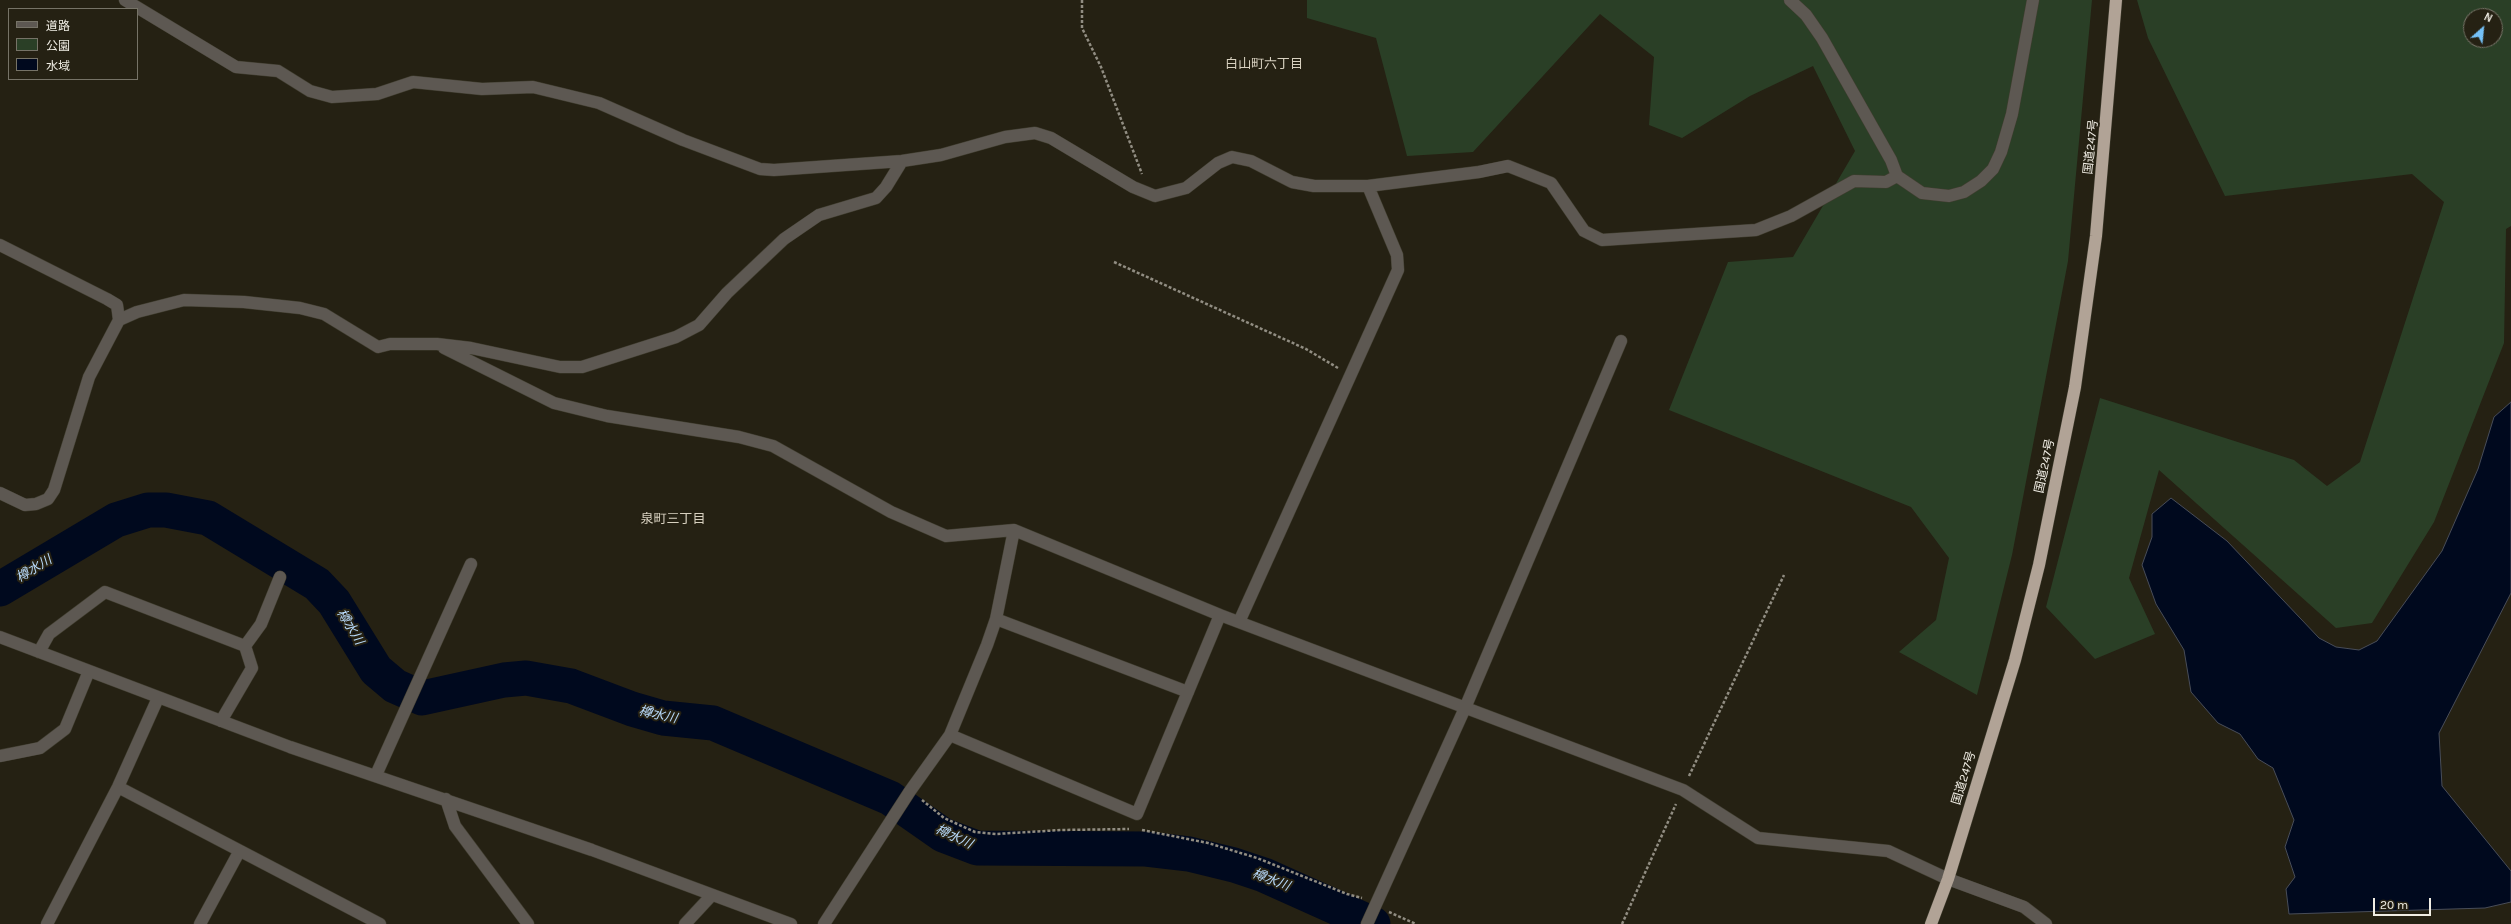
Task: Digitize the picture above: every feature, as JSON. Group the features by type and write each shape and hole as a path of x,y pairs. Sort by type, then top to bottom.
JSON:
{"highway":[{"name":"国道247号","path":"1931,924 1948,879 2016,660 2039,565 2075,387 2096,236 2116,0"}],"street":[{"path":"125,0 236,67 278,71 310,91 332,97 377,94 413,82 482,89 533,86 599,103 683,140 760,169 774,170 902,161 941,155 1005,137 1035,133 1051,138 1142,191 1155,196 1174,193 1186,188 1218,163 1232,157 1250,161 1292,182 1314,186 1368,186 1479,172 1508,166 1551,184 1584,231 1602,240 1756,230 1791,216 1854,181 1886,182 1897,176"},
{"path":"1790,0 1806,15 1822,38 1891,160 1897,176 1922,193 1949,196 1964,192 1981,182 1993,169 2007,136 2032,0"},
{"path":"119,320 165,303 184,300 244,302 300,308 324,314 378,347 390,344 437,344 471,348 560,367 582,367 676,337 699,326 742,278 804,223 819,215 876,198 882,193 902,161"},
{"path":"1239,622 1392,287 1398,262 1368,186"},
{"path":"0,245 117,305 119,320 89,377 54,490 48,499 36,504 25,505 0,493"},
{"path":"1367,924 1465,708 1621,341"},
{"path":"437,344 554,403 607,416 739,437 773,446 891,512 946,536 1014,530 1220,616 1683,790 1758,838 1888,851 1948,879 2024,907 2046,924"},
{"path":"824,924 909,793 950,736 988,645 996,619 1014,530"},
{"path":"376,776 471,564"},
{"path":"244,646 261,624 280,577"},
{"path":"39,652 49,634 105,592 244,646 252,668 221,721"},
{"path":"950,736 1137,814 1220,616"},
{"path":"996,619 1188,692"},
{"path":"0,637 221,721 592,850 711,896 791,924"},
{"path":"0,756 40,748 65,729 89,671"},
{"path":"47,924 118,787 158,698"},
{"path":"118,787 239,852 380,924"},
{"path":"446,799 455,826 528,924"},
{"path":"200,924 239,852"},
{"path":"685,924 711,896"}],"path":[{"path":"1082,0 1082,28 1101,67 1142,169 1142,191"},
{"path":"1114,262 1306,349 1350,377"},
{"path":"1622,924 1784,575"},
{"path":"909,793 944,818 975,832 996,834 1061,830 1132,829"},
{"path":"1138,829 1208,843 1257,858 1347,894 1368,900 1374,909 1416,924"}],"green space":[{"path":"1307,0 2092,0 2068,261 2012,555 1977,695 1899,652 1936,620 1949,558 1911,507 1669,410 1728,262 1793,257 1855,151 1813,66 1750,96 1682,138 1649,125 1654,57 1600,14 1473,152 1407,156 1376,38 1307,18"},
{"path":"2137,0 2511,0 2511,226 2506,229 2504,343 2434,522 2372,623 2336,628 2159,470 2129,578 2155,634 2095,659 2046,607 2100,398 2294,460 2327,486 2360,462 2444,202 2412,174 2225,196 2148,38"}],"water":[{"path":"2511,402 2511,593 2439,733 2442,786 2511,871 2511,902 2485,908 2289,914 2286,889 2295,877 2285,847 2294,820 2273,768 2258,759 2240,734 2218,723 2191,692 2184,650 2156,604 2142,565 2152,537 2152,514 2171,498 2227,541 2319,638 2336,647 2359,650 2377,641 2442,551 2478,469 2494,417"}],"waterway":[{"name":"樽水川","path":"0,589 116,520 148,510 166,510 208,518 317,584 334,602 376,670 395,686 422,698 504,680 526,678 571,686 632,709 663,718 713,723 890,798 943,835 977,848 1146,849 1189,854 1234,865 1264,875 1373,924"}],"district":[{"name":"白山町六丁目","path":"1264,64"},
{"name":"泉町三丁目","path":"673,519"}]}
